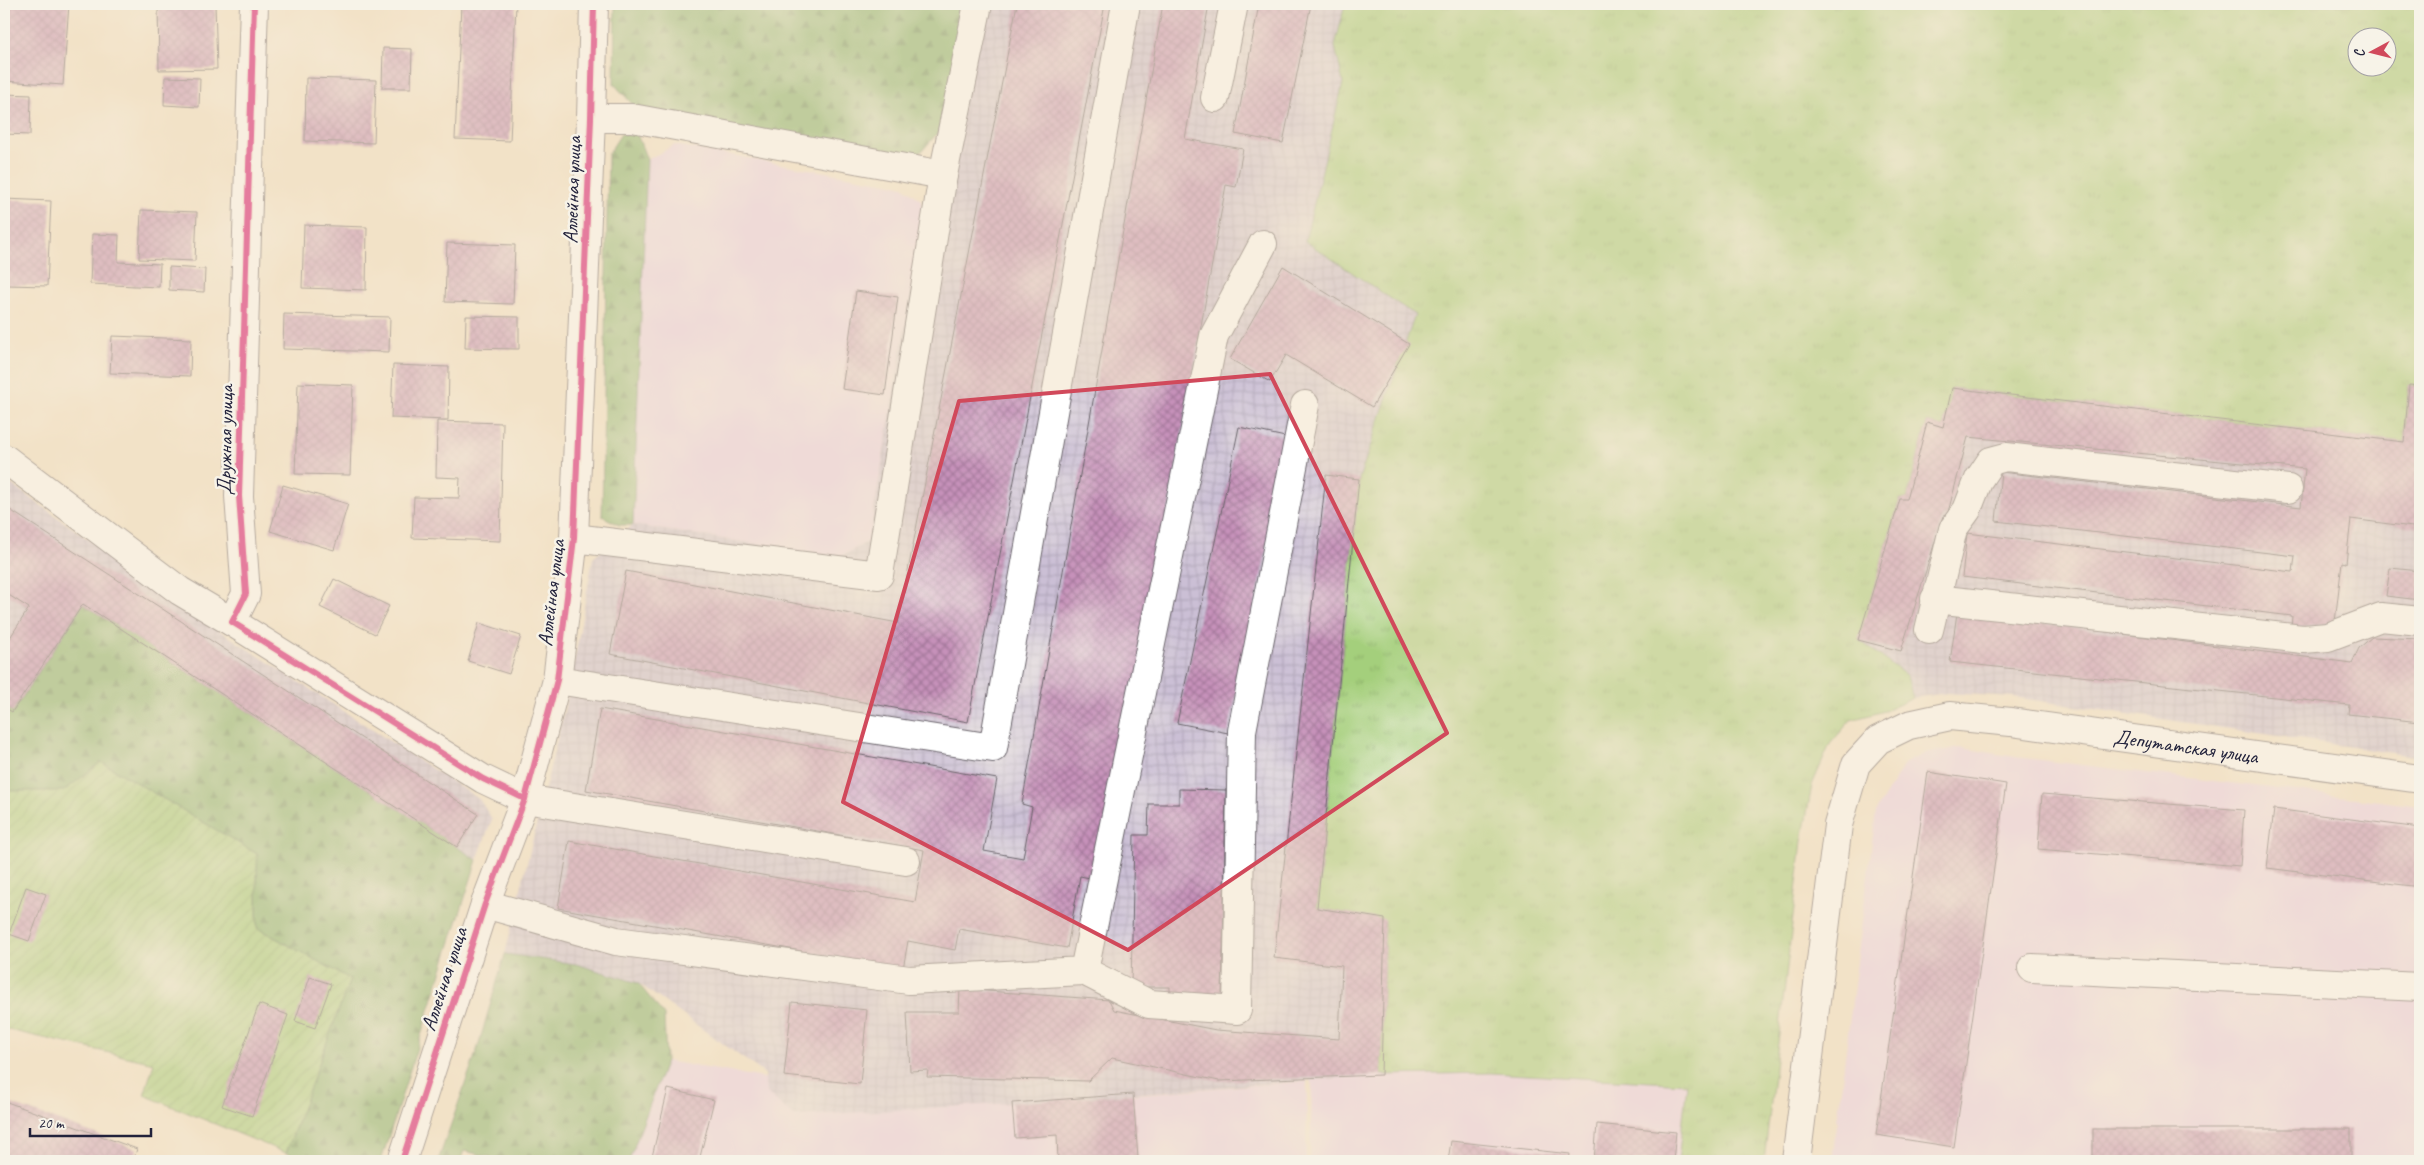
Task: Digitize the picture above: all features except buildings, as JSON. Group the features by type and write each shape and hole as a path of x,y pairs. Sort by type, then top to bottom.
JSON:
{"street":[{"name":"Дружная улица","path":"232,622 246,594 239,496 254,4"},
{"name":"Аллейная улица","path":"402,1161 485,904 525,799 556,680 574,538 594,4"},
{"path":"574,538 879,574 943,176 978,4"},
{"path":"556,680 993,748 1126,4"},
{"path":"1214,98 1234,4"},
{"path":"591,118 632,118 943,176"},
{"path":"1084,971 1214,336 1263,244"},
{"path":"485,904 616,941 909,980 1084,971 1149,1004 1236,1010 1242,731 1304,405"},
{"path":"1930,630 1935,599 1952,529 1966,510 1979,479 1991,461 2006,457 2288,489"},
{"path":"4,458 180,591 483,779 525,799 906,861"},
{"path":"1935,599 2303,639 2328,637 2381,617 2420,621"},
{"name":"Депутатская улица","path":"1796,1161 1838,825 1856,764 1878,740 1909,725 1950,716 2011,722 2420,779"},
{"path":"2032,968 2420,987"}],"highlighted area":[{"path":"1270,374 1447,733 1128,950 843,802 959,401"}],"shaded area":[{"path":"967,4 1345,4 1335,46 1343,83 1305,241 1415,315 1359,479 1318,908 1385,919 1381,1075 1012,1103 794,1116 766,1092 765,1074 638,983 576,964 505,954 569,690 593,558 633,525 840,557 869,541 924,215"},
{"path":"675,145 903,186 921,200 924,215 869,541 840,557 633,525 647,160"},
{"path":"2409,385 2420,386 2420,757 2013,697 1947,693 1913,698 1907,676 1858,640 1900,499 1907,498 1927,422 1943,426 1952,388 2404,442"},
{"path":"4,479 179,604 479,799 492,819 477,860 83,604 12,712 4,707"},
{"path":"1962,748 2015,757 2420,806 2420,1161 1832,1161 1876,811 1905,763 1928,752"},
{"path":"666,1061 770,1079 1126,1095 1307,1081 1306,1161 629,1161"},
{"path":"1491,1073 1687,1084 1678,1161 1310,1161 1312,1080 1381,1075"}],"green space":[{"path":"615,4 967,4 941,129 922,151 901,161 636,108 614,84"},
{"path":"1345,4 2420,4 2420,386 2409,385 2404,442 1952,388 1943,427 1927,422 1907,499 1900,499 1859,640 1907,676 1913,698 1885,711 1851,720 1830,744 1812,785 1802,841 1764,1161 1678,1161 1687,1084 1491,1073 1381,1075 1385,920 1317,908 1359,479 1415,315 1305,241 1343,83 1335,46"},
{"path":"621,134 637,134 647,160 633,525 619,525 602,516 608,154"},
{"path":"83,604 477,860 381,1161 306,1161 286,1153 350,979 257,928 257,854 101,762 64,791 4,791 4,707 13,712"},
{"path":"101,762 257,854 257,928 350,979 286,1153 144,1095 154,1063 4,1029 4,791 64,791"},
{"path":"505,954 576,964 638,983 664,1015 666,1061 629,1161 507,1161 464,1151 460,1161 438,1161 477,1050"}],"cycle path":[{"path":"254,4 239,496 246,594 232,622 483,779 525,799"},
{"path":"402,1161 485,904 525,799 557,680 574,538 594,4"}]}
